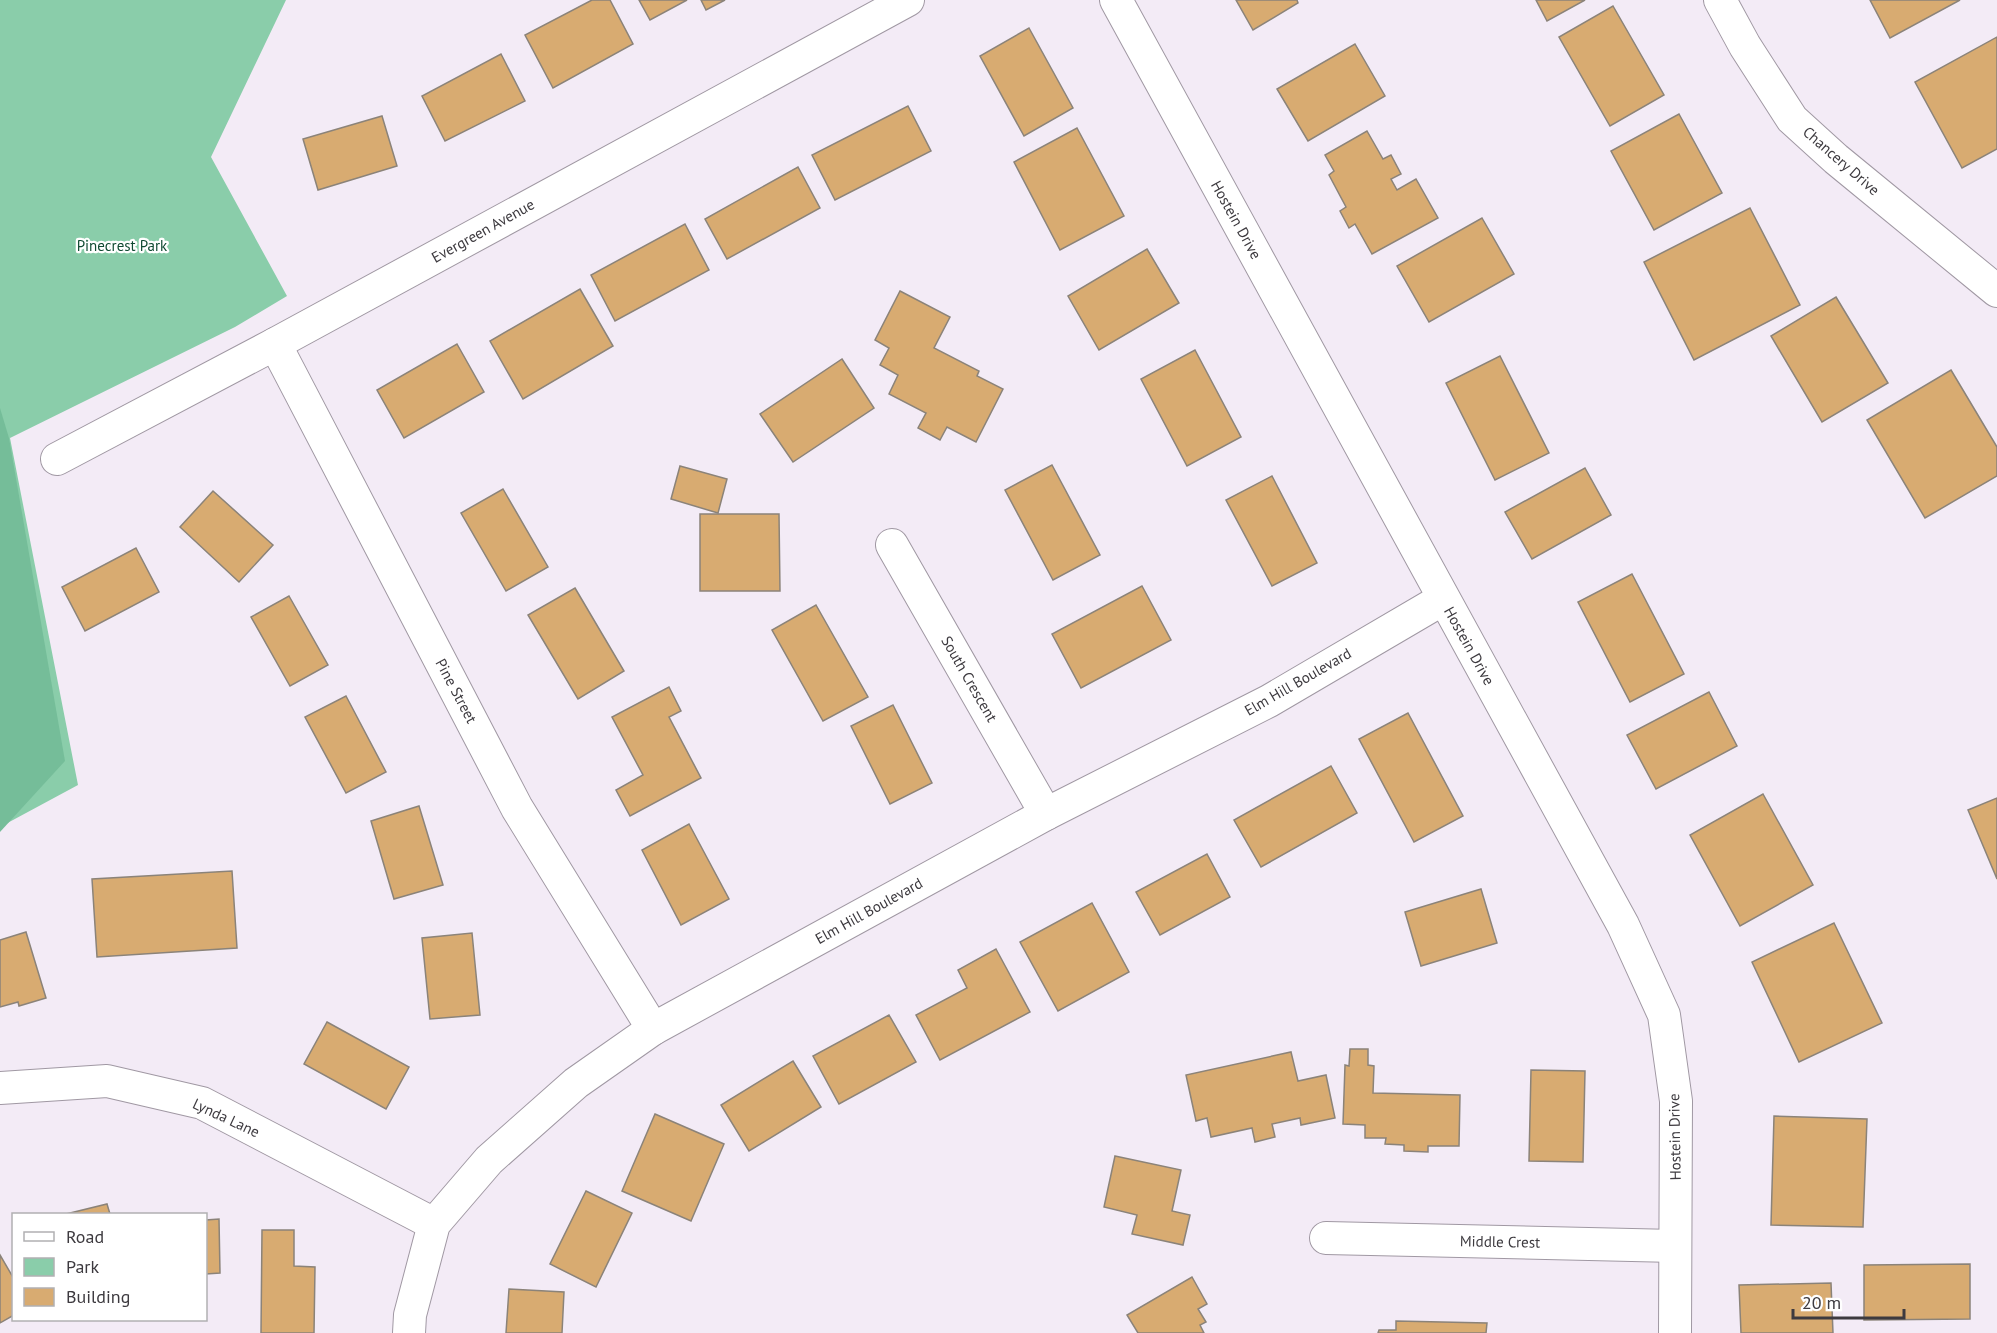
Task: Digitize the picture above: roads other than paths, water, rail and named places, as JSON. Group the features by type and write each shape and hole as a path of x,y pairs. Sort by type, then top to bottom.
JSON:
{"street":[{"name":"Evergreen Avenue","path":"57,459 908,0"},
{"name":"Hostein Drive","path":"1116,0 1623,925 1664,1015 1677,1101 1675,1333"},
{"name":"Chancery Drive","path":"1720,0 1745,46 1792,119 1836,159 1997,291"},
{"name":"Pine Street","path":"274,344 517,808 653,1029"},
{"name":"South Crescent","path":"892,545 1046,814"},
{"name":"Elm Hill Boulevard","path":"409,1333 410,1315 434,1224 489,1160 576,1083 653,1029 1046,814 1269,701 1443,599"},
{"name":"Lynda Lane","path":"0,1088 107,1081 202,1103 434,1224"},
{"name":"Middle Crest","path":"1326,1238 1674,1246"}],"park label":[{"name":"Pinecrest Park","path":"122,246"}]}
